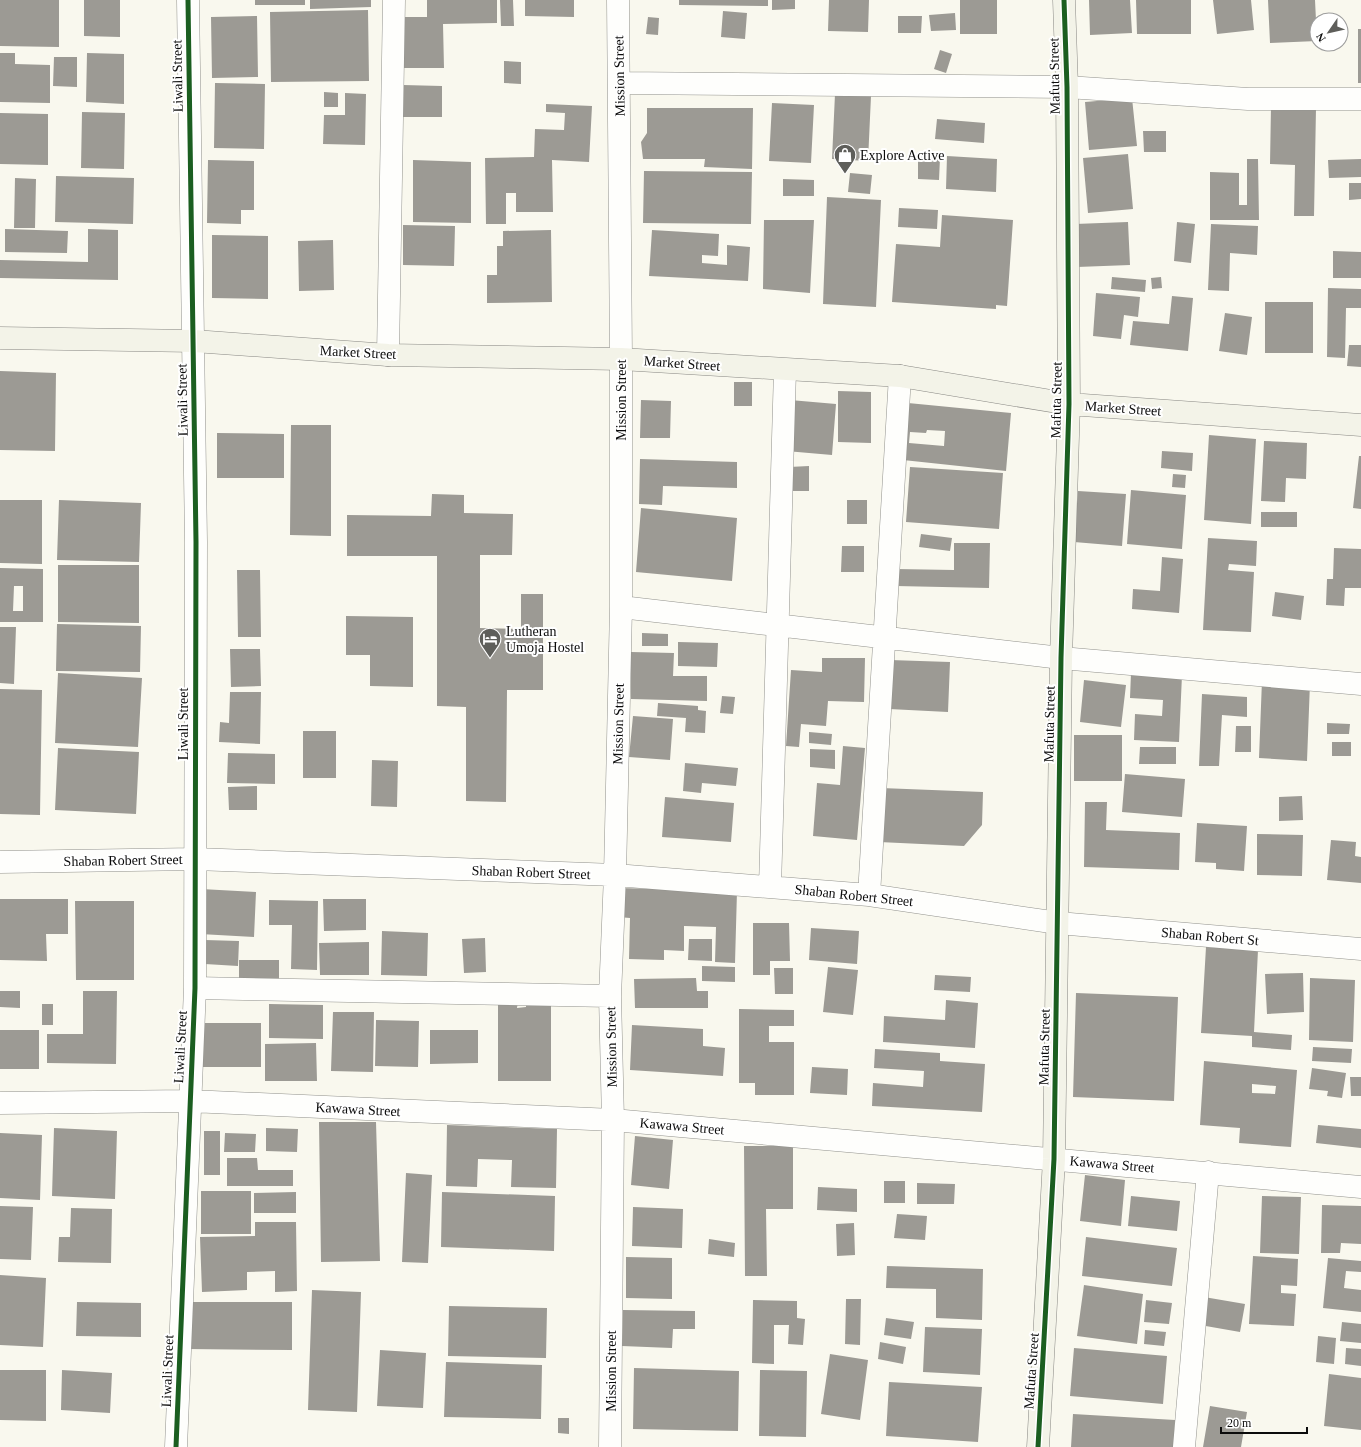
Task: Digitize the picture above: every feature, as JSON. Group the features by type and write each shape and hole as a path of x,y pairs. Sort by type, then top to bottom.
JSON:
{"street":[{"name":"Liwali Street","path":"176,1447 195,988 196,542 188,0"},
{"path":"388,355 394,0"},
{"name":"Mission Street","path":"610,1447 612,1120 610,996 615,875 621,607 621,359 618,0"},
{"name":"Mafuta Street","path":"1038,1447 1054,1159 1061,658 1068,404 1067,87 1064,0"},
{"path":"619,83 1067,87 1248,100 1361,99"},
{"name":"Market Street","path":"0,338 194,341 388,355 621,359 900,376 1068,404 1361,425"},
{"path":"770,887 776,625 785,370"},
{"path":"869,894 900,376"},
{"path":"621,607 885,639 1061,658 1361,684"},
{"name":"Shaban Robert Street","path":"0,862 195,859 615,875 869,894 1058,923"},
{"name":"Shaban Robert St","path":"1058,923 1361,949"},
{"path":"195,988 610,996"},
{"name":"Kawawa Street","path":"0,1103 190,1101 612,1120 1208,1172 1361,1187"},
{"path":"1184,1447 1208,1172"}],"building":[{"path":"0,0 59,0 59,47 0,46"},
{"path":"84,0 120,0 120,37 84,36"},
{"path":"255,0 305,0 305,5 255,5"},
{"path":"310,0 371,0 371,7 310,9"},
{"path":"427,0 497,0 497,23 443,24 444,68 404,68 403,17 427,17"},
{"path":"500,0 513,0 514,26 501,26"},
{"path":"525,0 574,0 574,17 525,16"},
{"path":"679,0 768,0 768,6 679,5"},
{"path":"772,0 795,0 795,9 772,10"},
{"path":"829,0 869,0 868,32 828,31"},
{"path":"960,0 997,0 997,34 960,34"},
{"path":"1089,0 1130,0 1132,33 1090,35"},
{"path":"1136,0 1191,0 1191,34 1137,34"},
{"path":"1213,0 1251,0 1254,30 1217,34"},
{"path":"1268,0 1315,0 1316,12 1309,12 1309,41 1270,43"},
{"path":"368,10 369,81 271,82 270,12"},
{"path":"723,11 747,13 745,39 721,37"},
{"path":"955,13 956,30 931,31 929,15"},
{"path":"257,16 258,77 212,78 211,17"},
{"path":"898,16 922,16 921,33 898,33"},
{"path":"648,17 659,18 658,35 646,34"},
{"path":"1358,29 1361,29 1361,83 1358,83"},
{"path":"940,50 952,54 946,73 934,69"},
{"path":"0,53 15,53 15,64 50,65 50,103 0,102"},
{"path":"87,53 124,54 124,104 86,102"},
{"path":"54,57 77,57 77,87 53,86"},
{"path":"504,61 521,62 521,84 504,83"},
{"path":"215,83 265,84 264,149 214,148"},
{"path":"403,85 442,86 442,117 402,117"},
{"path":"324,92 338,93 338,107 324,107"},
{"path":"345,93 366,94 365,145 323,144 324,115 345,115"},
{"path":"835,94 871,96 868,161 832,159"},
{"path":"1132,98 1137,146 1089,150 1085,102"},
{"path":"772,103 814,105 811,163 769,161"},
{"path":"546,104 592,106 589,162 552,160 553,212 516,212 516,193 506,193 506,224 486,224 485,158 534,157 535,129 564,130 565,113 546,112"},
{"path":"1271,106 1316,108 1314,216 1294,216 1295,165 1270,164"},
{"path":"647,108 753,108 752,169 704,167 705,159 643,159 641,142 647,133"},
{"path":"82,112 125,113 124,169 81,168"},
{"path":"0,113 48,114 48,165 0,164"},
{"path":"937,119 985,123 984,143 935,139"},
{"path":"1143,131 1166,131 1166,152 1144,152"},
{"path":"1128,154 1133,209 1088,213 1083,158"},
{"path":"918,156 940,158 939,180 918,179"},
{"path":"947,156 997,159 996,192 946,189"},
{"path":"1247,159 1258,159 1259,220 1210,220 1210,172 1239,173 1239,205 1247,205"},
{"path":"1361,159 1361,177 1329,178 1328,160"},
{"path":"208,160 254,161 254,210 241,210 241,224 207,223"},
{"path":"413,160 471,162 471,223 413,222"},
{"path":"644,171 752,172 751,224 643,223"},
{"path":"850,173 872,175 870,194 848,192"},
{"path":"56,176 134,178 133,224 55,222"},
{"path":"15,178 36,179 35,228 14,228"},
{"path":"783,179 814,180 814,196 783,196"},
{"path":"1349,183 1361,183 1361,199 1349,200"},
{"path":"827,197 881,200 876,307 823,304"},
{"path":"899,208 938,210 937,229 898,227"},
{"path":"942,215 1013,220 1007,306 996,305 996,309 892,302 896,244 940,247"},
{"path":"764,220 814,220 810,293 763,289"},
{"path":"1128,222 1130,265 1077,267 1075,224"},
{"path":"1177,222 1195,224 1191,263 1174,261"},
{"path":"1211,224 1258,226 1257,255 1230,253 1229,291 1208,290"},
{"path":"403,225 455,226 454,266 403,265"},
{"path":"5,229 68,231 67,253 5,252"},
{"path":"88,229 118,230 118,280 0,278 0,260 88,262"},
{"path":"551,230 552,302 487,303 487,275 497,275 497,246 503,246 503,231"},
{"path":"652,230 719,234 718,256 702,255 702,263 727,265 727,245 750,247 748,281 649,276"},
{"path":"212,235 268,236 268,299 212,298"},
{"path":"333,240 334,290 299,291 298,241"},
{"path":"1333,251 1361,252 1361,278 1333,278"},
{"path":"1112,277 1146,280 1145,292 1111,289"},
{"path":"1161,277 1162,288 1152,289 1151,278"},
{"path":"1328,288 1361,289 1361,308 1346,308 1345,358 1327,357"},
{"path":"1096,293 1140,297 1138,317 1124,315 1121,339 1093,336"},
{"path":"1172,296 1193,298 1188,351 1130,345 1133,321 1169,324"},
{"path":"1265,302 1313,302 1313,353 1265,353"},
{"path":"1225,313 1252,317 1247,355 1219,351"},
{"path":"1349,345 1361,345 1361,367 1347,366"},
{"path":"0,371 56,373 55,451 0,450"},
{"path":"734,382 752,382 752,406 734,406"},
{"path":"838,391 871,392 871,443 838,442"},
{"path":"641,400 671,401 670,438 640,438"},
{"path":"790,400 836,404 832,455 786,451"},
{"path":"908,403 1011,413 1006,471 903,460","holes":["927,430 945,431 944,446 909,443 910,432 926,433"]},
{"path":"291,425 331,425 331,536 290,535"},
{"path":"217,433 284,434 284,478 217,478"},
{"path":"1209,435 1256,439 1251,524 1204,520"},
{"path":"1264,441 1307,443 1306,479 1286,478 1285,502 1261,501"},
{"path":"1162,451 1193,453 1192,471 1161,468"},
{"path":"1359,456 1361,456 1361,509 1353,508"},
{"path":"640,459 737,462 737,488 663,486 662,505 639,504"},
{"path":"809,466 809,491 790,491 789,467"},
{"path":"910,467 1003,473 999,529 906,522"},
{"path":"1173,474 1186,475 1185,488 1172,487"},
{"path":"1131,490 1186,495 1182,549 1127,544"},
{"path":"1078,491 1126,494 1122,546 1074,542"},
{"name":"Lutheran Umoja Hostel","path":"432,494 464,495 464,513 513,514 512,555 480,555 480,628 521,629 521,594 543,594 543,690 507,690 506,802 466,801 466,707 437,706 437,556 347,556 347,515 431,516"},
{"path":"0,500 42,500 42,564 0,563"},
{"path":"59,500 141,503 139,562 57,560"},
{"path":"847,500 867,500 867,524 847,524"},
{"path":"641,508 737,518 732,581 636,572"},
{"path":"1261,512 1297,512 1297,527 1261,527"},
{"path":"921,534 952,538 950,551 919,547"},
{"path":"1208,538 1257,541 1256,566 1229,564 1228,570 1254,572 1251,632 1203,630"},
{"path":"954,543 990,543 989,588 896,586 896,569 954,570"},
{"path":"842,546 864,546 864,572 841,572"},
{"path":"1334,548 1361,549 1361,588 1345,588 1344,606 1326,605 1327,579 1333,579"},
{"path":"1162,557 1183,559 1179,613 1132,609 1133,589 1160,591"},
{"path":"58,565 139,565 139,623 58,622"},
{"path":"0,568 43,569 43,622 0,622","holes":["14,586 23,586 23,611 13,611"]},
{"path":"237,570 260,570 261,637 238,637"},
{"path":"1275,592 1304,596 1301,620 1272,616"},
{"path":"346,616 413,617 413,687 370,686 370,655 346,655"},
{"path":"57,624 141,626 140,672 56,671"},
{"path":"0,627 16,627 14,684 0,683"},
{"path":"642,633 668,634 668,646 642,646"},
{"path":"678,642 718,643 717,667 678,666"},
{"path":"230,649 260,649 261,686 231,687"},
{"path":"631,652 674,653 673,676 707,676 707,701 631,699"},
{"path":"822,658 865,658 864,702 828,701 826,726 801,724 799,747 786,746 791,670 822,672"},
{"path":"890,660 950,662 948,712 889,709"},
{"path":"58,673 142,678 138,747 55,743"},
{"path":"1131,673 1182,675 1179,742 1134,740 1135,714 1162,716 1163,700 1130,698"},
{"path":"1084,680 1126,685 1121,727 1080,722"},
{"path":"1262,680 1310,683 1307,761 1259,758"},
{"path":"0,689 42,690 40,815 0,814"},
{"path":"230,692 261,692 260,744 219,742 220,722 229,723"},
{"path":"1202,694 1247,697 1247,717 1222,715 1219,766 1199,766"},
{"path":"722,696 735,697 733,714 720,713"},
{"path":"658,703 698,706 698,710 706,711 705,733 685,732 686,718 657,716"},
{"path":"633,716 673,719 670,760 629,757"},
{"path":"1327,723 1350,724 1349,734 1327,734"},
{"path":"1236,726 1251,726 1251,752 1235,752"},
{"path":"303,731 336,731 336,778 303,778"},
{"path":"809,732 832,734 831,745 809,743"},
{"path":"1074,735 1122,735 1122,781 1074,781"},
{"path":"1332,742 1351,742 1351,756 1332,756"},
{"path":"843,746 865,748 857,840 813,836 817,783 840,785"},
{"path":"1140,747 1176,747 1176,764 1139,764"},
{"path":"58,748 139,752 136,814 55,810"},
{"path":"810,749 835,750 835,769 810,767"},
{"path":"228,753 275,754 275,784 227,783"},
{"path":"372,760 398,761 397,807 371,806"},
{"path":"685,763 738,768 736,786 702,783 701,793 683,791"},
{"path":"1125,774 1185,779 1182,817 1122,812"},
{"path":"257,786 257,810 229,810 228,787"},
{"path":"881,788 983,792 982,825 964,846 879,842"},
{"path":"1302,796 1303,820 1279,821 1279,797"},
{"path":"665,797 734,803 731,842 662,837"},
{"path":"1085,802 1107,802 1106,830 1180,833 1179,870 1084,867"},
{"path":"1197,823 1247,826 1244,871 1216,869 1216,863 1195,862"},
{"path":"1257,834 1303,835 1302,876 1257,875"},
{"path":"1331,840 1356,842 1355,856 1361,857 1361,883 1327,880"},
{"path":"618,888 737,891 735,963 715,962 716,927 684,926 684,951 664,950 664,960 629,959 630,918 618,917"},
{"path":"201,889 256,892 254,937 200,934"},
{"path":"0,899 68,899 68,934 46,934 47,961 0,960"},
{"path":"323,899 366,899 366,930 324,931"},
{"path":"269,900 318,901 317,970 291,969 292,925 269,925"},
{"path":"75,901 134,901 134,980 76,980"},
{"path":"753,923 789,923 790,961 770,961 770,975 753,975"},
{"path":"811,928 859,931 857,964 809,960"},
{"path":"382,931 428,933 427,976 381,975"},
{"path":"485,938 486,972 464,973 462,939"},
{"path":"689,939 712,939 712,961 688,960"},
{"path":"205,940 239,941 238,966 205,964"},
{"path":"369,942 369,975 320,975 319,943"},
{"path":"1206,947 1258,950 1254,1032 1292,1035 1291,1050 1252,1047 1252,1036 1201,1033"},
{"path":"239,960 279,960 279,980 239,980"},
{"path":"702,966 735,967 735,982 702,981"},
{"path":"828,967 858,970 853,1015 823,1012"},
{"path":"774,968 793,968 793,994 775,994"},
{"path":"1303,973 1304,1012 1267,1014 1265,974"},
{"path":"935,975 971,977 970,992 934,990"},
{"path":"696,978 697,991 708,991 708,1008 635,1008 634,979"},
{"path":"1310,978 1355,980 1353,1042 1309,1040"},
{"path":"0,991 20,991 20,1008 0,1007"},
{"path":"83,991 117,991 116,1064 47,1063 47,1034 83,1034"},
{"path":"1076,993 1178,997 1174,1101 1073,1097"},
{"path":"946,1000 978,1003 975,1048 883,1042 884,1016 945,1020"},
{"path":"498,1001 518,1001 517,1008 526,1007 526,1002 551,1001 551,1081 498,1081"},
{"path":"42,1004 53,1004 53,1025 42,1025"},
{"path":"269,1004 323,1005 323,1039 269,1038"},
{"path":"739,1009 794,1010 794,1026 769,1026 769,1042 794,1042 794,1095 755,1095 755,1083 739,1083"},
{"path":"333,1012 374,1012 373,1072 331,1071"},
{"path":"376,1020 419,1021 418,1067 375,1066"},
{"path":"199,1023 261,1023 261,1067 200,1067"},
{"path":"632,1025 703,1029 703,1046 725,1048 723,1076 630,1070"},
{"path":"0,1030 39,1030 39,1069 0,1069"},
{"path":"430,1030 478,1030 478,1063 430,1064"},
{"path":"316,1043 317,1081 265,1081 265,1044"},
{"path":"1313,1047 1352,1049 1351,1063 1312,1061"},
{"path":"875,1049 940,1053 940,1061 985,1064 982,1112 872,1106 873,1083 923,1087 924,1071 874,1068"},
{"path":"1204,1061 1297,1070 1291,1147 1239,1143 1240,1128 1200,1125","holes":["1252,1084 1276,1086 1275,1094 1252,1093"]},
{"path":"812,1067 848,1069 847,1095 810,1093"},
{"path":"1312,1068 1346,1073 1342,1098 1327,1096 1328,1091 1309,1089"},
{"path":"1350,1077 1361,1077 1361,1096 1351,1096"},
{"path":"319,1122 376,1122 380,1261 321,1262"},
{"path":"447,1125 557,1129 556,1188 511,1187 512,1160 478,1159 477,1187 446,1186"},
{"path":"1318,1125 1361,1129 1361,1148 1316,1143"},
{"path":"54,1128 117,1131 115,1199 52,1196"},
{"path":"266,1128 298,1129 297,1152 266,1151"},
{"path":"204,1131 220,1131 220,1175 204,1175"},
{"path":"0,1133 42,1135 40,1200 0,1198"},
{"path":"225,1133 256,1134 255,1152 224,1152"},
{"path":"635,1136 673,1140 669,1189 631,1185"},
{"path":"744,1146 793,1146 793,1209 766,1209 767,1276 745,1276"},
{"path":"227,1158 257,1158 258,1170 293,1170 293,1186 227,1186"},
{"path":"406,1173 432,1175 428,1263 402,1262"},
{"path":"1085,1175 1125,1180 1121,1226 1080,1221"},
{"path":"884,1181 905,1181 905,1203 884,1203"},
{"path":"917,1183 955,1184 954,1204 917,1204"},
{"path":"818,1187 857,1189 857,1212 817,1210"},
{"path":"201,1191 251,1191 251,1234 201,1234"},
{"path":"296,1192 296,1213 254,1213 254,1193"},
{"path":"442,1192 555,1196 554,1251 441,1247"},
{"path":"1131,1196 1180,1201 1177,1231 1128,1226"},
{"path":"1262,1196 1301,1197 1299,1254 1260,1253"},
{"path":"1322,1205 1361,1206 1361,1244 1341,1243 1340,1253 1321,1253"},
{"path":"0,1206 33,1207 31,1260 0,1259"},
{"path":"633,1207 683,1209 682,1248 632,1246"},
{"path":"71,1208 112,1209 111,1263 58,1262 59,1237 70,1237"},
{"path":"897,1214 927,1216 925,1240 894,1238"},
{"path":"255,1222 296,1222 297,1291 275,1292 275,1271 247,1272 247,1290 202,1292 200,1237 255,1236"},
{"path":"854,1223 855,1255 837,1256 836,1224"},
{"path":"1086,1237 1177,1248 1172,1286 1082,1276"},
{"path":"709,1239 735,1243 734,1257 708,1254"},
{"path":"1253,1256 1298,1259 1297,1286 1281,1285 1281,1293 1296,1294 1294,1326 1249,1324"},
{"path":"626,1257 672,1258 672,1299 626,1298"},
{"path":"1328,1258 1361,1261 1361,1272 1346,1271 1344,1288 1361,1290 1361,1312 1323,1308"},
{"path":"887,1266 983,1269 982,1320 936,1318 936,1289 886,1288"},
{"path":"0,1275 46,1278 43,1347 0,1345"},
{"path":"1084,1285 1143,1294 1137,1344 1077,1336"},
{"path":"312,1290 361,1292 357,1412 308,1410"},
{"path":"1204,1297 1245,1304 1240,1332 1200,1325"},
{"path":"846,1299 861,1299 860,1345 845,1344"},
{"path":"753,1300 797,1301 797,1318 805,1319 803,1345 788,1344 789,1325 774,1325 774,1364 752,1363"},
{"path":"1146,1300 1172,1303 1169,1324 1144,1322"},
{"path":"77,1302 141,1303 141,1337 76,1336"},
{"path":"187,1302 292,1302 292,1350 187,1349"},
{"path":"449,1306 547,1308 546,1358 448,1356"},
{"path":"623,1310 695,1311 695,1329 673,1329 672,1348 622,1346"},
{"path":"886,1318 914,1322 911,1339 884,1335"},
{"path":"1342,1322 1361,1324 1361,1343 1340,1341"},
{"path":"925,1327 982,1329 980,1375 923,1372"},
{"path":"1145,1330 1166,1332 1164,1346 1144,1344"},
{"path":"1318,1336 1336,1338 1334,1364 1316,1362"},
{"path":"880,1342 906,1347 903,1364 878,1359"},
{"path":"1074,1348 1167,1356 1163,1404 1070,1396"},
{"path":"1346,1348 1361,1349 1361,1366 1345,1364"},
{"path":"380,1350 426,1353 423,1408 377,1406"},
{"path":"830,1354 868,1360 860,1420 821,1414"},
{"path":"446,1362 542,1365 541,1419 444,1417"},
{"path":"634,1368 739,1371 738,1431 633,1429"},
{"path":"0,1370 46,1370 46,1421 0,1420"},
{"path":"62,1370 112,1373 110,1413 61,1410"},
{"path":"760,1370 807,1371 806,1437 759,1436"},
{"path":"1329,1374 1361,1378 1361,1430 1324,1426"},
{"path":"889,1382 982,1387 978,1442 886,1436"},
{"path":"1210,1406 1247,1412 1241,1447 1203,1447"},
{"path":"1073,1414 1175,1420 1174,1447 1071,1447"},
{"path":"558,1418 569,1418 569,1434 558,1433"}],"cycle path":[{"path":"176,1447 195,988 196,542 188,0"},
{"path":"1038,1447 1054,1159 1061,658 1069,404 1067,87 1064,0"}],"place":[{"name":"Explore Active","path":"845,174"},
{"name":"Lutheran Umoja Hostel","path":"490,658"}]}
